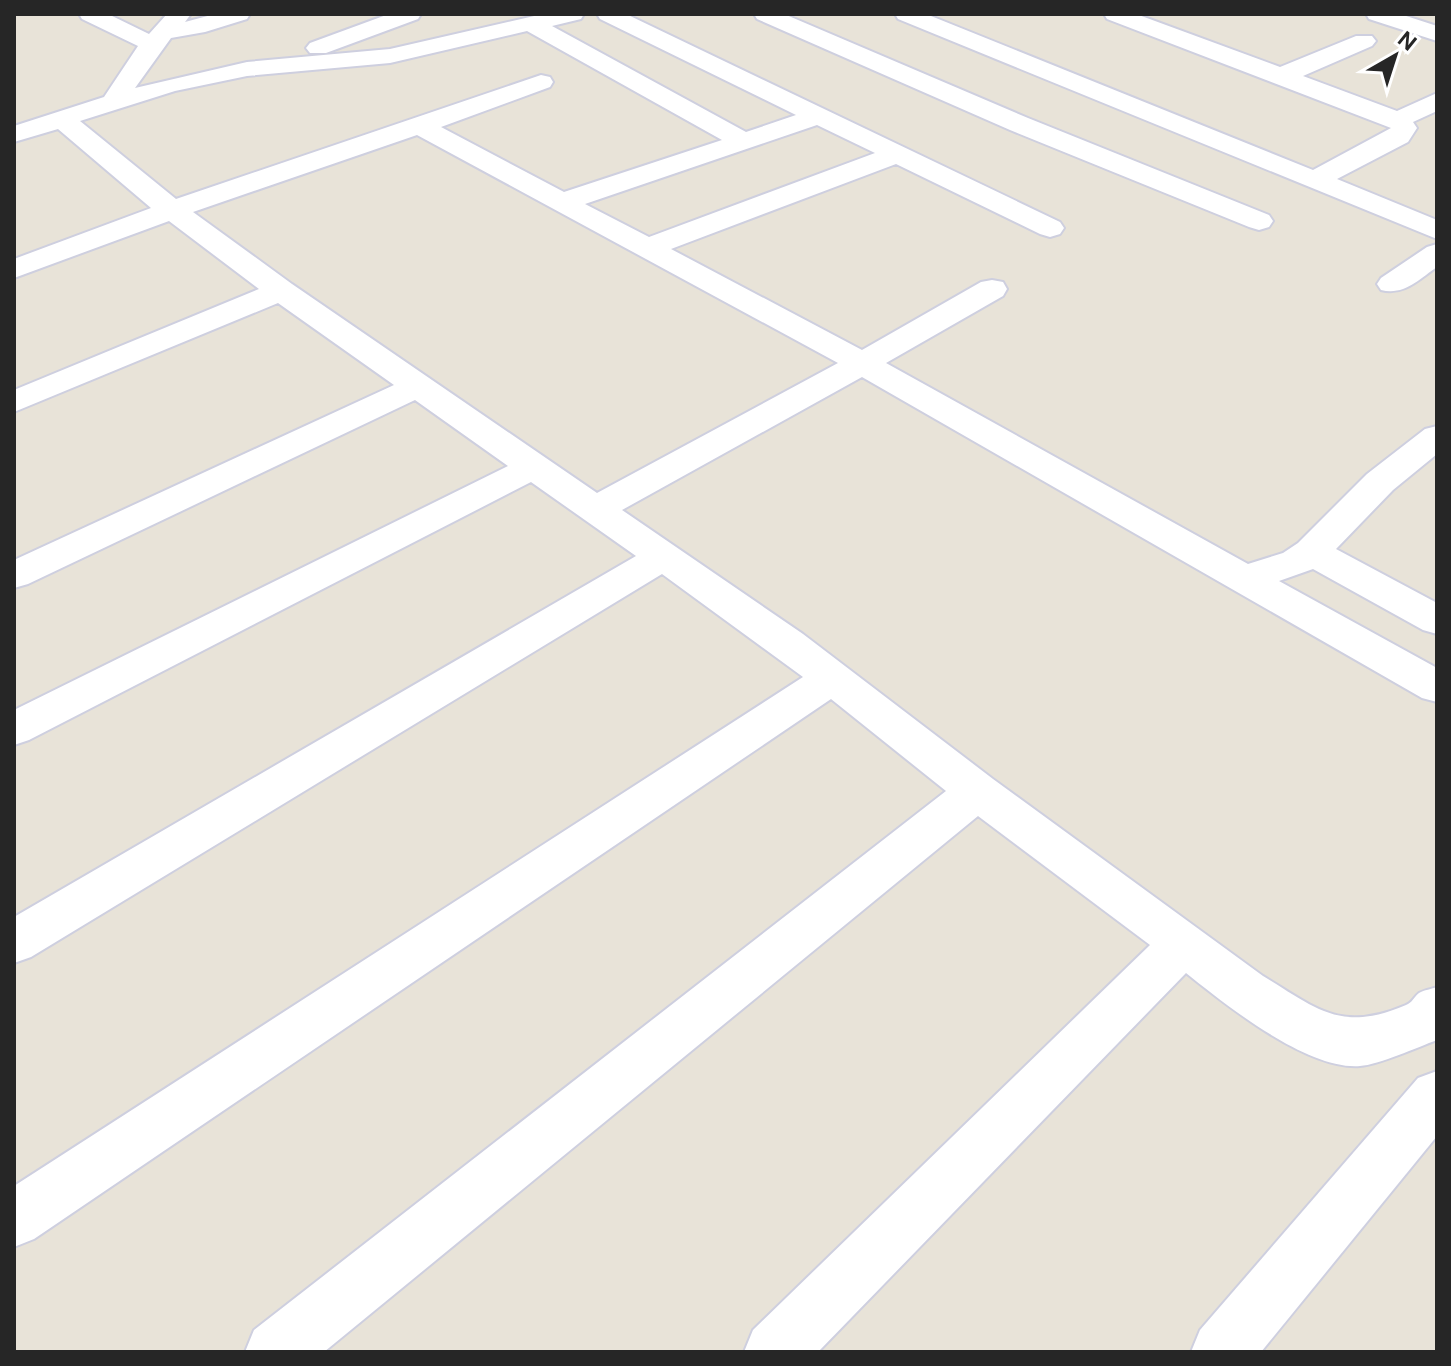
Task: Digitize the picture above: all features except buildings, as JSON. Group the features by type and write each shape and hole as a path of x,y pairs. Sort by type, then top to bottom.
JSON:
{"street":[{"path":"90,14 158,38 239,14"},
{"path":"114,101 158,38 180,14"},
{"path":"271,66 410,14"},
{"path":"608,14 1050,228"},
{"path":"765,14 1019,124 1259,221"},
{"path":"906,14 1437,230"},
{"path":"1115,14 1398,120 1404,128 1399,136 1315,180"},
{"path":"1379,14 1437,34"},
{"path":"14,134 169,85 271,66 390,56 563,15"},
{"path":"1155,29 1182,19"},
{"path":"531,24 744,141"},
{"path":"1281,76 1364,41"},
{"path":"14,269 172,210 541,82"},
{"path":"1398,120 1437,101"},
{"path":"562,202 819,116"},
{"path":"60,117 133,181 281,291 832,678 977,791 1245,991 1291,1020 1326,1037 1360,1043 1434,1019"},
{"path":"419,126 862,363 1437,687"},
{"path":"647,248 898,154"},
{"path":"1392,284 1437,253"},
{"path":"594,510 992,289"},
{"path":"14,402 281,291"},
{"path":"14,575 416,387"},
{"path":"1244,578 1284,568 1312,552 1380,482 1434,443"},
{"path":"14,729 533,467"},
{"path":"1312,552 1437,620"},
{"path":"14,942 662,557"},
{"path":"14,1219 832,678"},
{"path":"276,1352 977,791"},
{"path":"775,1352 1184,943"},
{"path":"1222,1352 1437,1095"}]}
